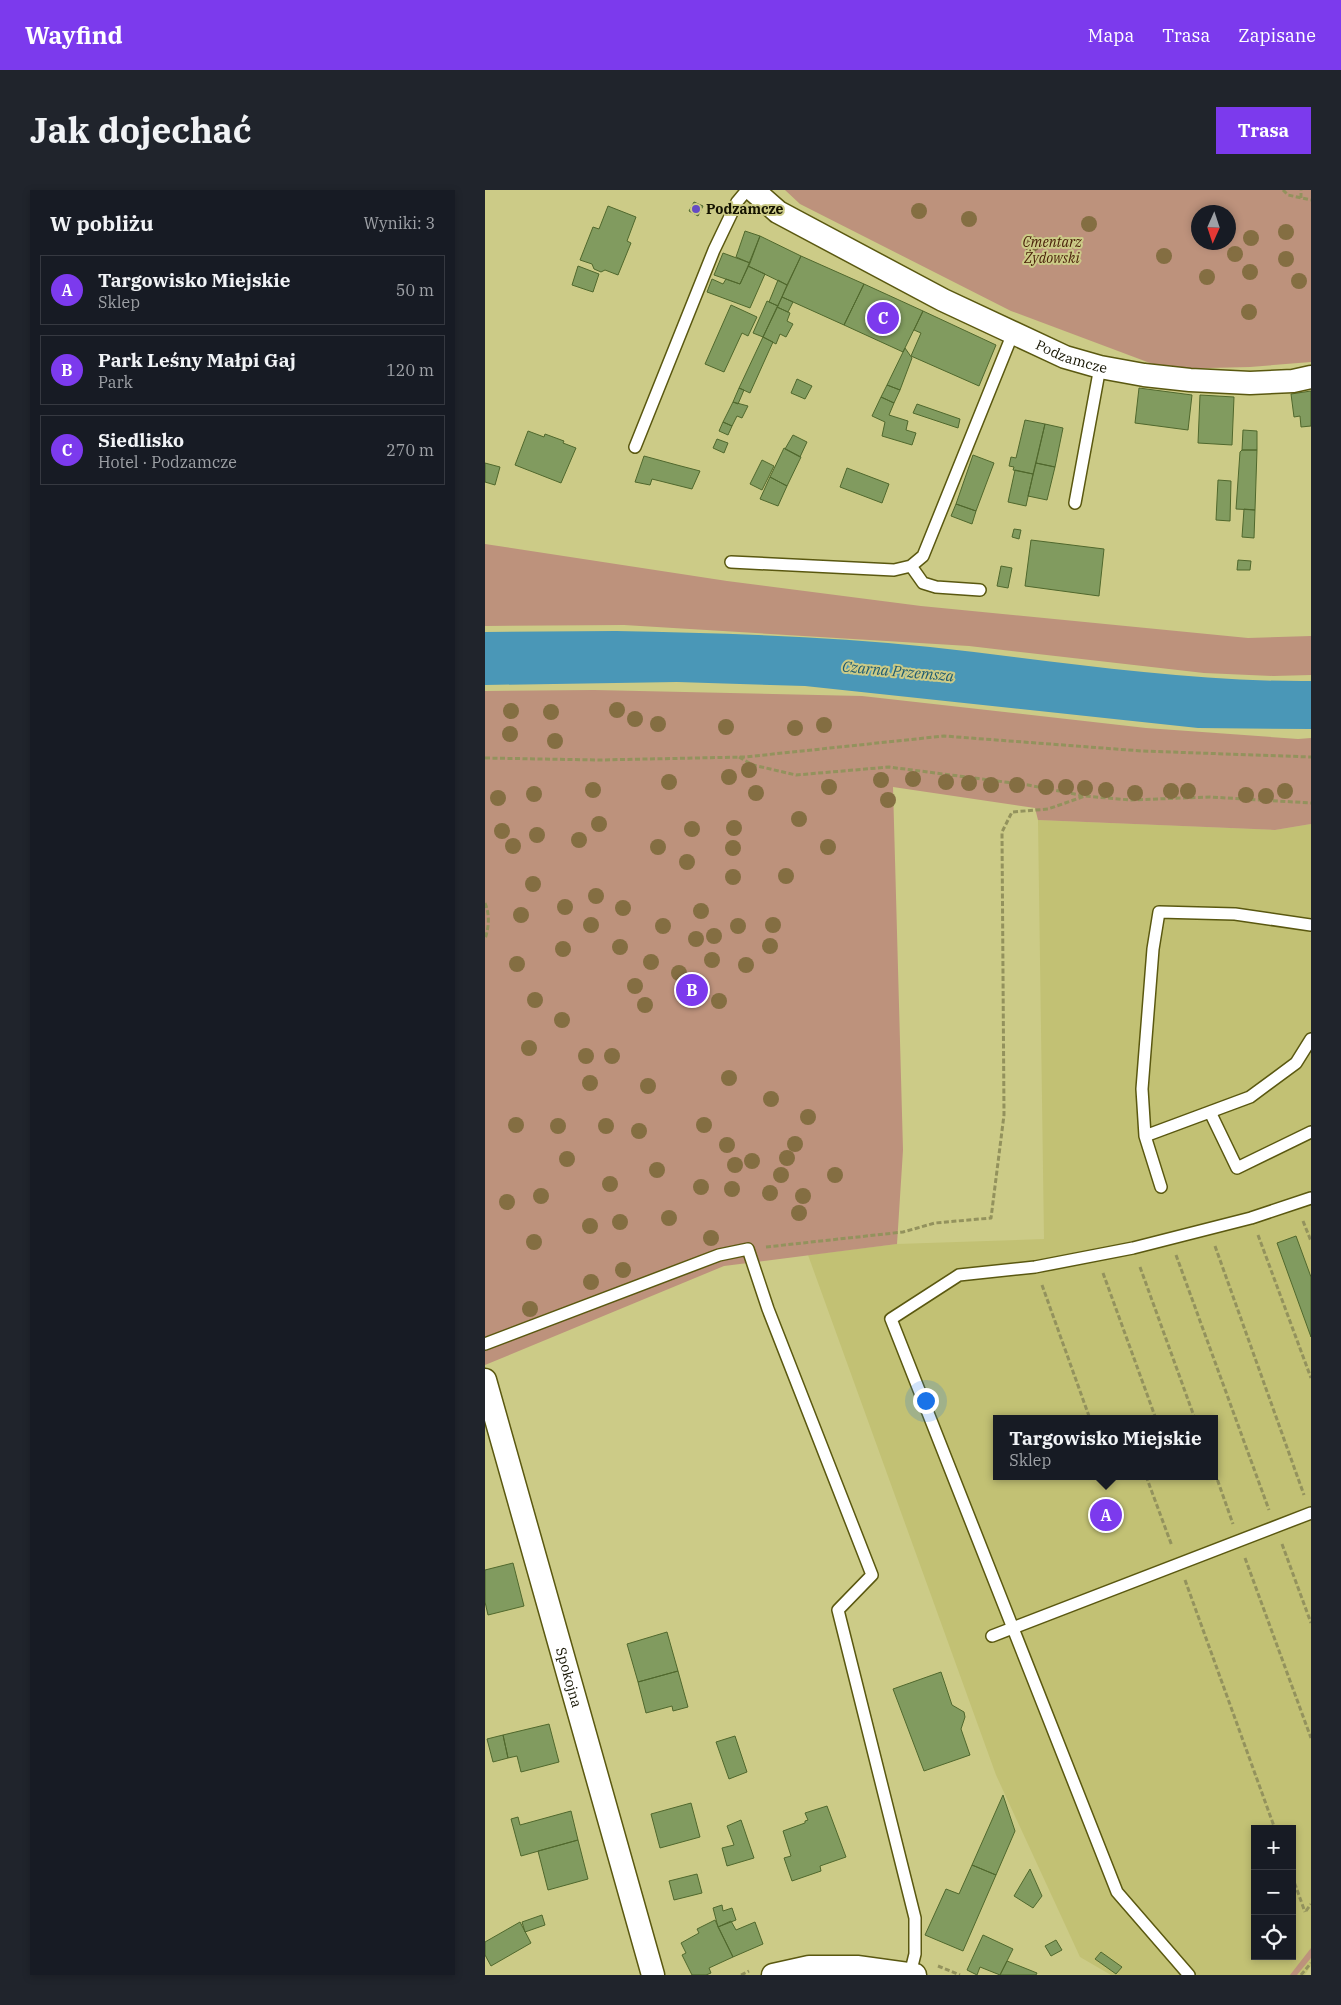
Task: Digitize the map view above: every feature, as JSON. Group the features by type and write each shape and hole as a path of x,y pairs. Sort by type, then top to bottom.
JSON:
{"street":[{"name":"Podzamcze","path":"753,190 778,212 943,300 1065,357 1100,367 1143,375 1242,383 1293,381 1311,377"},
{"name":"Spokojna","path":"485,1380 653,1975"},
{"path":"773,1975 809,1968 857,1967 912,1974"}],"lane":[{"path":"635,447 714,250 737,202 747,190"},
{"path":"731,562 894,570 911,566 923,556 1013,333"},
{"path":"1075,503 1100,367"},
{"path":"911,566 923,583 935,587 980,590"},
{"path":"1161,1187 1145,1136 1142,1089 1153,950 1159,912 1235,914 1311,925"},
{"path":"1145,1136 1250,1097 1296,1063 1311,1039"},
{"path":"1210,1112 1237,1168 1311,1132"},
{"path":"1189,1975 1117,1892 891,1318 959,1275 1035,1268 1096,1254 1133,1248 1209,1230 1311,1198"},
{"path":"485,1344 719,1254 748,1249 768,1309 872,1576 838,1610 915,1918 915,1954 912,1974"},
{"path":"992,1636 1311,1514"}],"path":[{"path":"1283,190 1287,195 1311,200"},
{"path":"1301,190 1301,198"},
{"path":"485,758 599,760 739,757 944,736 1142,751 1311,757"},
{"path":"739,757 753,765 796,775 889,767 1028,785 1085,796 1130,800 1210,797 1311,803"},
{"path":"748,1249 903,1232 935,1223 991,1218 1004,1115 1002,832 1012,812 1048,809 1085,796"},
{"path":"485,903 489,917 485,939"},
{"path":"1251,1218 1311,1378"},
{"path":"1209,1230 1311,1514"},
{"path":"1170,1239 1311,1624"},
{"path":"1133,1248 1194,1415"},
{"path":"1096,1254 1155,1415"},
{"path":"1035,1268 1089,1415"},
{"path":"1148,1480 1274,1825"},
{"path":"1217,1480 1311,1738"},
{"path":"1296,1887 1305,1912 1311,1904"},
{"path":"1301,1975 1311,1963"}],"shaded area":[{"path":"1038,820 1275,830 1311,824 1311,1966 1305,1975 1111,1975 1080,1957 996,1775 808,1255 897,1244 1044,1239"}],"green space":[{"name":"Cmentarz Żydowski","path":"785,190 1311,190 1311,362 1250,367 1166,369 1011,311 800,204"},
{"path":"485,544 727,581 921,606 1248,638 1311,636 1311,675 1273,676 1204,673 969,646 624,625 485,626"},
{"path":"594,690 862,696 1146,728 1298,739 1311,738 1311,824 1275,830 1038,820 1035,808 893,787 903,1150 897,1244 724,1266 485,1365 485,691"},
{"path":"1311,1948 1311,1958 1297,1975 1290,1975"}],"water":[{"name":"Czarna Przemsza","path":"616,631 852,640 1168,674 1215,678 1311,681 1311,729 1198,728 805,686 677,682 485,685 485,632"}],"building":[{"name":"Podzamcze","path":"694,202 703,206 698,216 689,211"},
{"path":"608,206 636,217 627,241 631,243 618,275 605,270 601,272 594,269 592,264 580,260 593,227 599,229"},
{"path":"745,231 760,236 750,263 736,257"},
{"path":"760,236 801,256 787,285 748,266"},
{"path":"723,253 750,263 740,284 714,275"},
{"path":"801,256 864,284 844,325 782,297"},
{"path":"578,266 599,274 593,292 572,285"},
{"path":"748,266 765,274 750,308 707,292 712,279 723,284 726,279 740,284"},
{"path":"778,280 787,285 778,306 769,302"},
{"path":"864,284 923,311 903,352 844,325"},
{"path":"782,297 793,302 788,312 777,307"},
{"path":"767,301 778,306 763,337 753,333"},
{"path":"731,305 757,317 748,336 742,333 724,372 705,364"},
{"path":"777,307 790,313 787,321 793,324 786,337 780,334 776,344 763,337"},
{"path":"923,311 996,345 979,386 911,356 921,333 914,330"},
{"path":"763,337 773,342 750,393 739,388"},
{"path":"905,348 912,358 900,390 887,385"},
{"path":"797,379 812,386 805,399 791,393"},
{"path":"887,385 900,390 894,403 881,397"},
{"path":"739,388 744,390 738,404 733,402"},
{"path":"1139,388 1192,395 1188,430 1135,423"},
{"path":"1311,391 1311,426 1301,427 1300,416 1294,417 1291,394"},
{"path":"1200,395 1234,397 1232,445 1198,443"},
{"path":"881,397 894,403 889,415 908,421 906,430 916,433 912,445 882,436 885,422 872,416"},
{"path":"733,402 748,406 742,418 737,416 732,426 723,422"},
{"path":"917,404 960,419 958,428 913,413"},
{"path":"1025,420 1045,424 1033,474 1013,470 1014,467 1009,466 1011,457 1016,458"},
{"path":"723,422 732,426 728,435 719,431"},
{"path":"1045,424 1063,428 1055,467 1036,463"},
{"path":"1243,430 1257,431 1257,450 1242,450"},
{"path":"528,431 544,437 545,434 576,448 561,483 515,465"},
{"path":"793,435 807,442 800,457 785,449"},
{"path":"717,439 728,443 724,453 713,448"},
{"path":"784,448 801,457 787,486 770,477"},
{"path":"1242,450 1257,450 1255,510 1236,509 1240,452"},
{"path":"973,455 994,463 976,511 956,504"},
{"path":"644,456 700,471 692,489 652,479 650,485 635,482"},
{"path":"762,460 774,466 762,490 750,484"},
{"path":"485,463 500,467 495,485 485,482"},
{"path":"1036,463 1055,467 1047,500 1028,496"},
{"path":"847,468 889,484 882,503 840,487"},
{"path":"1015,470 1033,474 1026,506 1008,502"},
{"path":"770,477 787,486 778,506 760,499"},
{"path":"1218,480 1231,481 1230,521 1216,520"},
{"path":"956,504 976,511 972,524 951,516"},
{"path":"1244,509 1255,510 1254,538 1242,537"},
{"path":"1014,529 1021,530 1019,539 1012,537"},
{"path":"1031,540 1104,549 1099,596 1025,586"},
{"path":"1238,560 1251,561 1250,570 1237,570"},
{"path":"1001,566 1012,568 1008,588 997,586"},
{"path":"1296,1236 1311,1277 1311,1337 1277,1243"},
{"path":"513,1563 524,1606 488,1615 485,1602 485,1570"},
{"path":"667,1632 678,1671 638,1682 627,1644"},
{"path":"678,1671 688,1707 673,1711 672,1706 646,1713 638,1682"},
{"path":"941,1672 952,1705 964,1712 965,1717 961,1729 970,1755 924,1771 893,1689"},
{"path":"549,1724 559,1762 521,1772 517,1756 508,1758 503,1735"},
{"path":"503,1735 508,1758 493,1762 487,1739"},
{"path":"735,1736 747,1772 729,1779 716,1742"},
{"path":"1003,1795 1015,1831 996,1875 972,1865"},
{"path":"691,1803 700,1837 660,1848 651,1814"},
{"path":"827,1806 846,1857 820,1866 821,1871 792,1881 784,1858 791,1856 783,1831 805,1823 808,1820 805,1813"},
{"path":"571,1811 578,1840 521,1856 511,1819 518,1817 520,1825"},
{"path":"741,1820 754,1858 727,1866 722,1848 734,1845 727,1826"},
{"path":"578,1840 588,1879 548,1890 538,1851"},
{"path":"972,1865 996,1875 963,1951 925,1935 946,1889 959,1894"},
{"path":"1030,1869 1042,1896 1033,1908 1014,1896"},
{"path":"697,1874 702,1893 674,1900 669,1881"},
{"path":"722,1905 723,1911 732,1908 736,1920 718,1927 713,1908"},
{"path":"542,1915 545,1925 525,1932 522,1922"},
{"path":"715,1920 733,1957 709,1968 711,1973 692,1975 682,1955 686,1953 681,1943 699,1933 697,1929"},
{"path":"731,1921 736,1930 755,1922 763,1944 733,1957 718,1927"},
{"path":"520,1922 531,1943 491,1966 485,1955 485,1942"},
{"path":"983,1935 1013,1949 1000,1975 980,1967 977,1975 967,1970"},
{"path":"1056,1940 1062,1950 1051,1956 1045,1946"},
{"path":"1101,1952 1122,1967 1116,1974 1095,1959"},
{"path":"1007,1961 1037,1973 1036,1975 1000,1975"}],"place":[{"name":"Podzamcze","path":"696,209"},
{"name":"Siedlisko","path":"883,318"},
{"name":"Park Leśny Małpi Gaj","path":"692,990"},
{"name":"Targowisko Miejskie","path":"1106,1515"}]}
